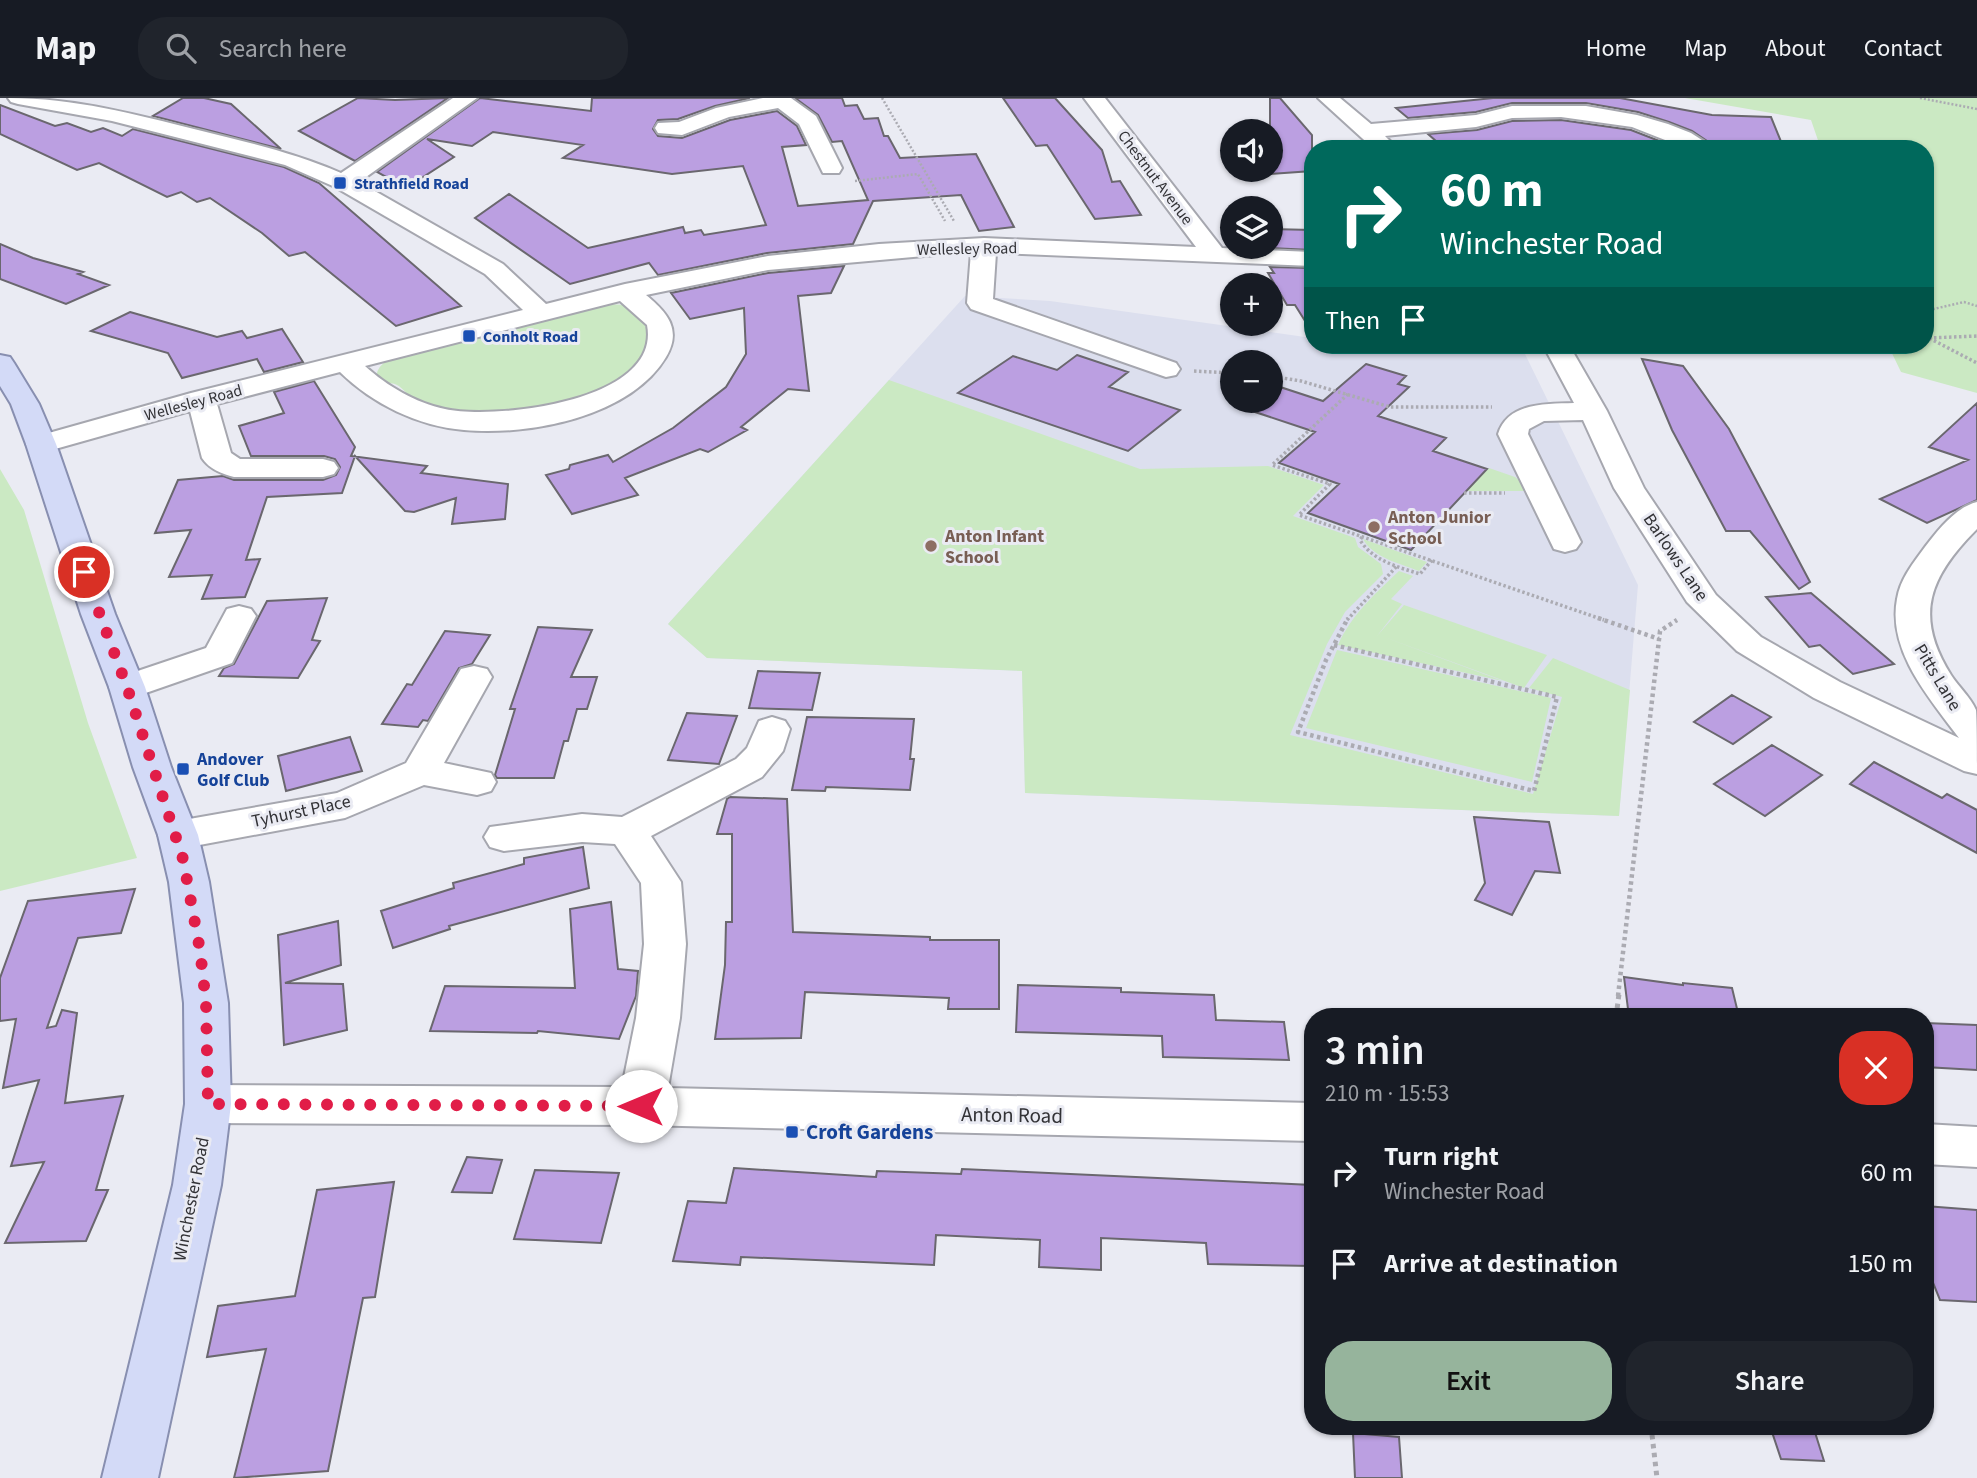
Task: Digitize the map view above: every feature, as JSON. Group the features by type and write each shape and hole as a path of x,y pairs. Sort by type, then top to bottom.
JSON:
{"main road":[{"name":"Winchester Road","path":"0,363 25,404 41,444 98,614 127,687 152,767 178,835 189,882 206,1003 208,1104 197,1185 130,1478"}],"street":[{"path":"18,98 113,116 293,160 342,182 494,269 541,313"},
{"path":"113,116 142,98"},
{"path":"342,182 467,98"},
{"name":"Chestnut Avenue","path":"1094,98 1216,257"},
{"path":"1328,98 1378,140"},
{"path":"1491,98 1510,113"},
{"path":"666,128 682,129 723,112 779,99 808,121 827,160"},
{"path":"1369,131 1464,125 1510,113 1561,112 1617,119 1662,130 1684,140"},
{"path":"798,153 827,160"},
{"path":"971,246 981,303 1166,369"},
{"name":"Wellesley Road","path":"41,444 201,399 625,292 768,264 879,251 971,246 1304,259"},
{"path":"346,363 366,384 384,395 403,405 436,416 486,422 545,416 602,398 625,386 645,371 654,359 661,335 660,324 625,292"},
{"name":"Barlows Lane","path":"1561,354 1593,411 1629,488 1704,602 1749,644 1827,690 1977,761"},
{"path":"201,399 217,458 234,468 323,468"},
{"path":"1565,542 1513,434 1516,424 1538,413 1593,411"},
{"name":"Pitts Lane","path":"1977,511 1931,558 1911,598 1910,624 1920,653 1977,737"},
{"path":"127,687 220,654 239,616"},
{"path":"474,677 420,772 477,782"},
{"path":"504,837 582,828 627,831 759,761 767,749 772,729"},
{"name":"Tyhurst Place","path":"178,835 345,805 420,772"},
{"path":"627,831 661,882 663,907 664,944 658,1018 641,1106"},
{"name":"Anton Road","path":"208,1104 641,1106 1304,1122"},
{"path":"1934,1145 1977,1147"}],"path":[{"path":"882,98 971,246"},
{"path":"1920,98 1976,109"},
{"path":"827,160 846,170 853,181 918,174 971,246"},
{"path":"1934,309 1964,302 1977,306"},
{"path":"1934,337 1977,335"},
{"path":"1934,341 1977,363"},
{"path":"1283,377 1390,407 1476,405 1538,413"},
{"path":"1348,394 1272,465 1330,484 1299,515 1659,639"},
{"path":"1362,537 1362,547 1397,566 1420,574 1432,560"},
{"path":"1334,645 1557,697 1534,791 1298,732 1334,645 1343,625 1356,607 1397,566"},
{"path":"1617,1008 1660,631 1704,602"},
{"path":"1652,1435 1657,1478"}],"shaded area":[{"name":"Anton Junior School","path":"965,296 1050,301 1220,325 1220,336 1283,334 1304,337 1304,354 1525,354 1638,585 1619,816 1025,793 1022,671 707,658 668,624"}],"green space":[{"path":"1685,98 1977,98 1977,393 1901,372 1892,354 1934,354 1934,140 1818,140 1811,120"},
{"path":"605,304 629,305 652,329 648,344 642,358 625,375 578,399 521,412 466,413 420,401 395,384 376,383 377,372 382,365 399,354"},
{"path":"889,380 1140,469 1268,466 1324,485 1293,516 1355,538 1358,547 1381,564 1383,574 1345,612 1327,644 1290,735 1533,794 1562,697 1529,688 1553,658 1630,690 1619,816 1025,793 1022,671 707,658 668,624"},
{"path":"1489,468 1515,477 1529,488 1524,491 1467,491"},
{"path":"0,469 24,510 88,723 137,858 0,891"},
{"path":"1363,539 1427,562 1419,571 1396,563 1373,551"},
{"path":"1399,571 1413,576 1391,599 1402,604 1377,636 1404,605 1547,655 1524,688 1381,636 1503,681 1338,645 1357,614"},
{"path":"1337,650 1551,698 1532,782 1306,728"}],"building":[{"path":"183,98 204,98 231,104 281,149 153,116"},
{"path":"358,98 448,98 355,161 299,131"},
{"path":"480,98 591,111 592,98 750,98 715,106 678,119 658,120 653,129 658,136 682,138 730,120 777,111 797,126 806,145 782,147 798,206 868,200 842,141 832,142 818,115 795,98 842,98 845,106 857,105 864,119 878,118 884,136 888,136 900,158 976,154 1014,227 979,231 961,195 873,201 853,244 767,253 658,275 649,263 570,284 475,218 509,194 588,248 683,227 685,233 701,230 704,235 766,225 743,166 672,174 563,158 583,145 493,132 472,146 427,139 454,157 406,188 377,172"},
{"path":"1003,98 1055,98 1102,150 1112,182 1120,181 1141,215 1095,219 1047,145 1036,146"},
{"path":"1270,98 1280,98 1312,135 1312,140 1304,140 1304,172 1283,173 1283,119 1270,119"},
{"path":"1493,98 1620,98 1712,115 1771,117 1780,140 1706,140 1692,131 1638,112 1586,103 1512,103 1476,112 1408,118 1396,108"},
{"path":"0,105 55,126 67,123 91,132 103,128 122,136 133,129 284,167 319,183 461,306 396,326 305,252 289,256 262,233 210,198 197,202 181,192 167,197 99,163 77,170 0,134"},
{"path":"1561,120 1631,130 1657,140 1435,140 1428,134 1477,130 1512,121"},
{"path":"1283,229 1304,230 1304,250 1283,249"},
{"path":"0,244 33,258 83,272 78,274 109,285 66,304 0,279"},
{"path":"844,266 831,293 798,296 809,391 788,389 741,427 747,430 708,452 700,449 625,478 638,495 572,514 546,475 569,469 570,465 608,455 613,462 673,428 726,387 746,354 744,308 690,319 671,293 768,273"},
{"path":"1270,267 1304,268 1304,319 1295,305 1287,305 1283,298 1283,273 1274,273"},
{"path":"130,312 217,337 242,331 247,338 282,329 303,362 264,372 257,359 182,378 168,353 91,331"},
{"path":"1077,355 1128,372 1109,387 1180,410 1128,451 958,393 1013,356 1057,370"},
{"path":"1642,359 1683,366 1729,429 1810,582 1799,589 1750,531 1726,531 1672,430"},
{"path":"1366,364 1406,376 1398,384 1409,387 1378,416 1446,438 1433,451 1487,469 1411,550 1308,513 1339,484 1279,463 1315,432 1258,413 1283,413 1283,388 1323,401"},
{"path":"314,381 355,447 351,456 355,457 342,493 267,497 246,560 260,559 245,597 202,599 212,575 169,577 191,530 155,533 178,480 223,476 234,480 323,480 336,475 340,467 335,459 324,456 251,456 239,426 284,413 274,392"},
{"path":"1977,403 1977,500 1927,523 1880,499 1968,460 1929,447"},
{"path":"356,457 427,466 421,473 508,484 505,519 452,524 456,498 414,512 405,511"},
{"path":"1811,593 1894,664 1853,674 1820,645 1809,647 1766,597"},
{"path":"327,598 312,640 320,641 298,678 219,676 224,668 234,664 267,601"},
{"path":"538,627 592,630 571,677 597,677 587,709 577,709 568,741 564,741 554,778 497,778 495,775 515,709 510,709"},
{"path":"445,631 490,635 472,664 459,668 428,721 423,720 418,727 382,724 407,684 412,685"},
{"path":"758,671 820,673 812,710 749,708"},
{"path":"1732,695 1771,717 1733,744 1694,722"},
{"path":"687,713 737,716 719,764 668,760"},
{"path":"807,717 914,719 910,759 914,759 910,790 826,787 825,791 792,790"},
{"path":"350,737 362,771 286,791 278,756"},
{"path":"1772,745 1822,775 1765,816 1714,784"},
{"path":"1874,762 1942,798 1947,794 1977,810 1977,853 1850,784"},
{"path":"727,799 787,799 793,932 930,937 930,940 999,940 999,1009 948,1009 949,998 805,992 801,1038 715,1039 725,965 726,922 732,922 732,834 717,834"},
{"path":"1474,817 1549,822 1560,873 1535,871 1512,915 1475,900 1485,883"},
{"path":"583,847 589,888 449,926 450,929 393,948 381,911 454,888 453,883 524,864 524,858"},
{"path":"135,889 121,933 78,938 47,1028 56,1026 62,1010 77,1013 65,1103 123,1096 96,1190 108,1190 86,1241 5,1243 44,1162 11,1166 39,1080 3,1088 16,1019 0,1021 0,978 28,901"},
{"path":"611,902 618,969 638,971 636,996 619,1039 538,1031 430,1031 445,986 575,988 570,909"},
{"path":"338,921 341,965 285,983 343,984 347,1030 284,1045 278,935"},
{"path":"1624,977 1732,988 1737,1008 1628,1008"},
{"path":"1018,985 1121,988 1121,992 1214,995 1216,1020 1284,1022 1289,1060 1163,1057 1162,1036 1016,1032"},
{"path":"1934,1023 1977,1025 1977,1070 1934,1068"},
{"path":"467,1157 502,1160 492,1193 452,1192"},
{"path":"734,1168 876,1177 877,1171 961,1174 962,1169 1304,1185 1304,1266 1208,1264 1206,1243 1101,1238 1101,1270 1039,1267 1040,1240 936,1235 934,1265 741,1257 740,1265 673,1261 688,1201 726,1203"},
{"path":"535,1170 619,1173 601,1243 514,1239"},
{"path":"394,1182 375,1297 363,1298 328,1471 234,1478 266,1349 207,1357 218,1306 295,1296 317,1190"},
{"path":"1934,1207 1977,1210 1977,1302 1940,1300 1934,1285"},
{"path":"1353,1435 1399,1437 1402,1478 1355,1478"},
{"path":"1773,1435 1816,1435 1824,1461 1781,1459"}],"place":[{"name":"Strathfield Road","path":"340,183"},
{"name":"Conholt Road","path":"469,336"},
{"name":"Anton Junior School","path":"1374,527"},
{"name":"Anton Infant School","path":"931,546"},
{"name":"Andover Golf Club","path":"183,769"},
{"name":"Croft Gardens","path":"792,1132"}],"route":[{"path":"84,572 178,835 189,882 206,1003 208,1104 641,1106"}]}
